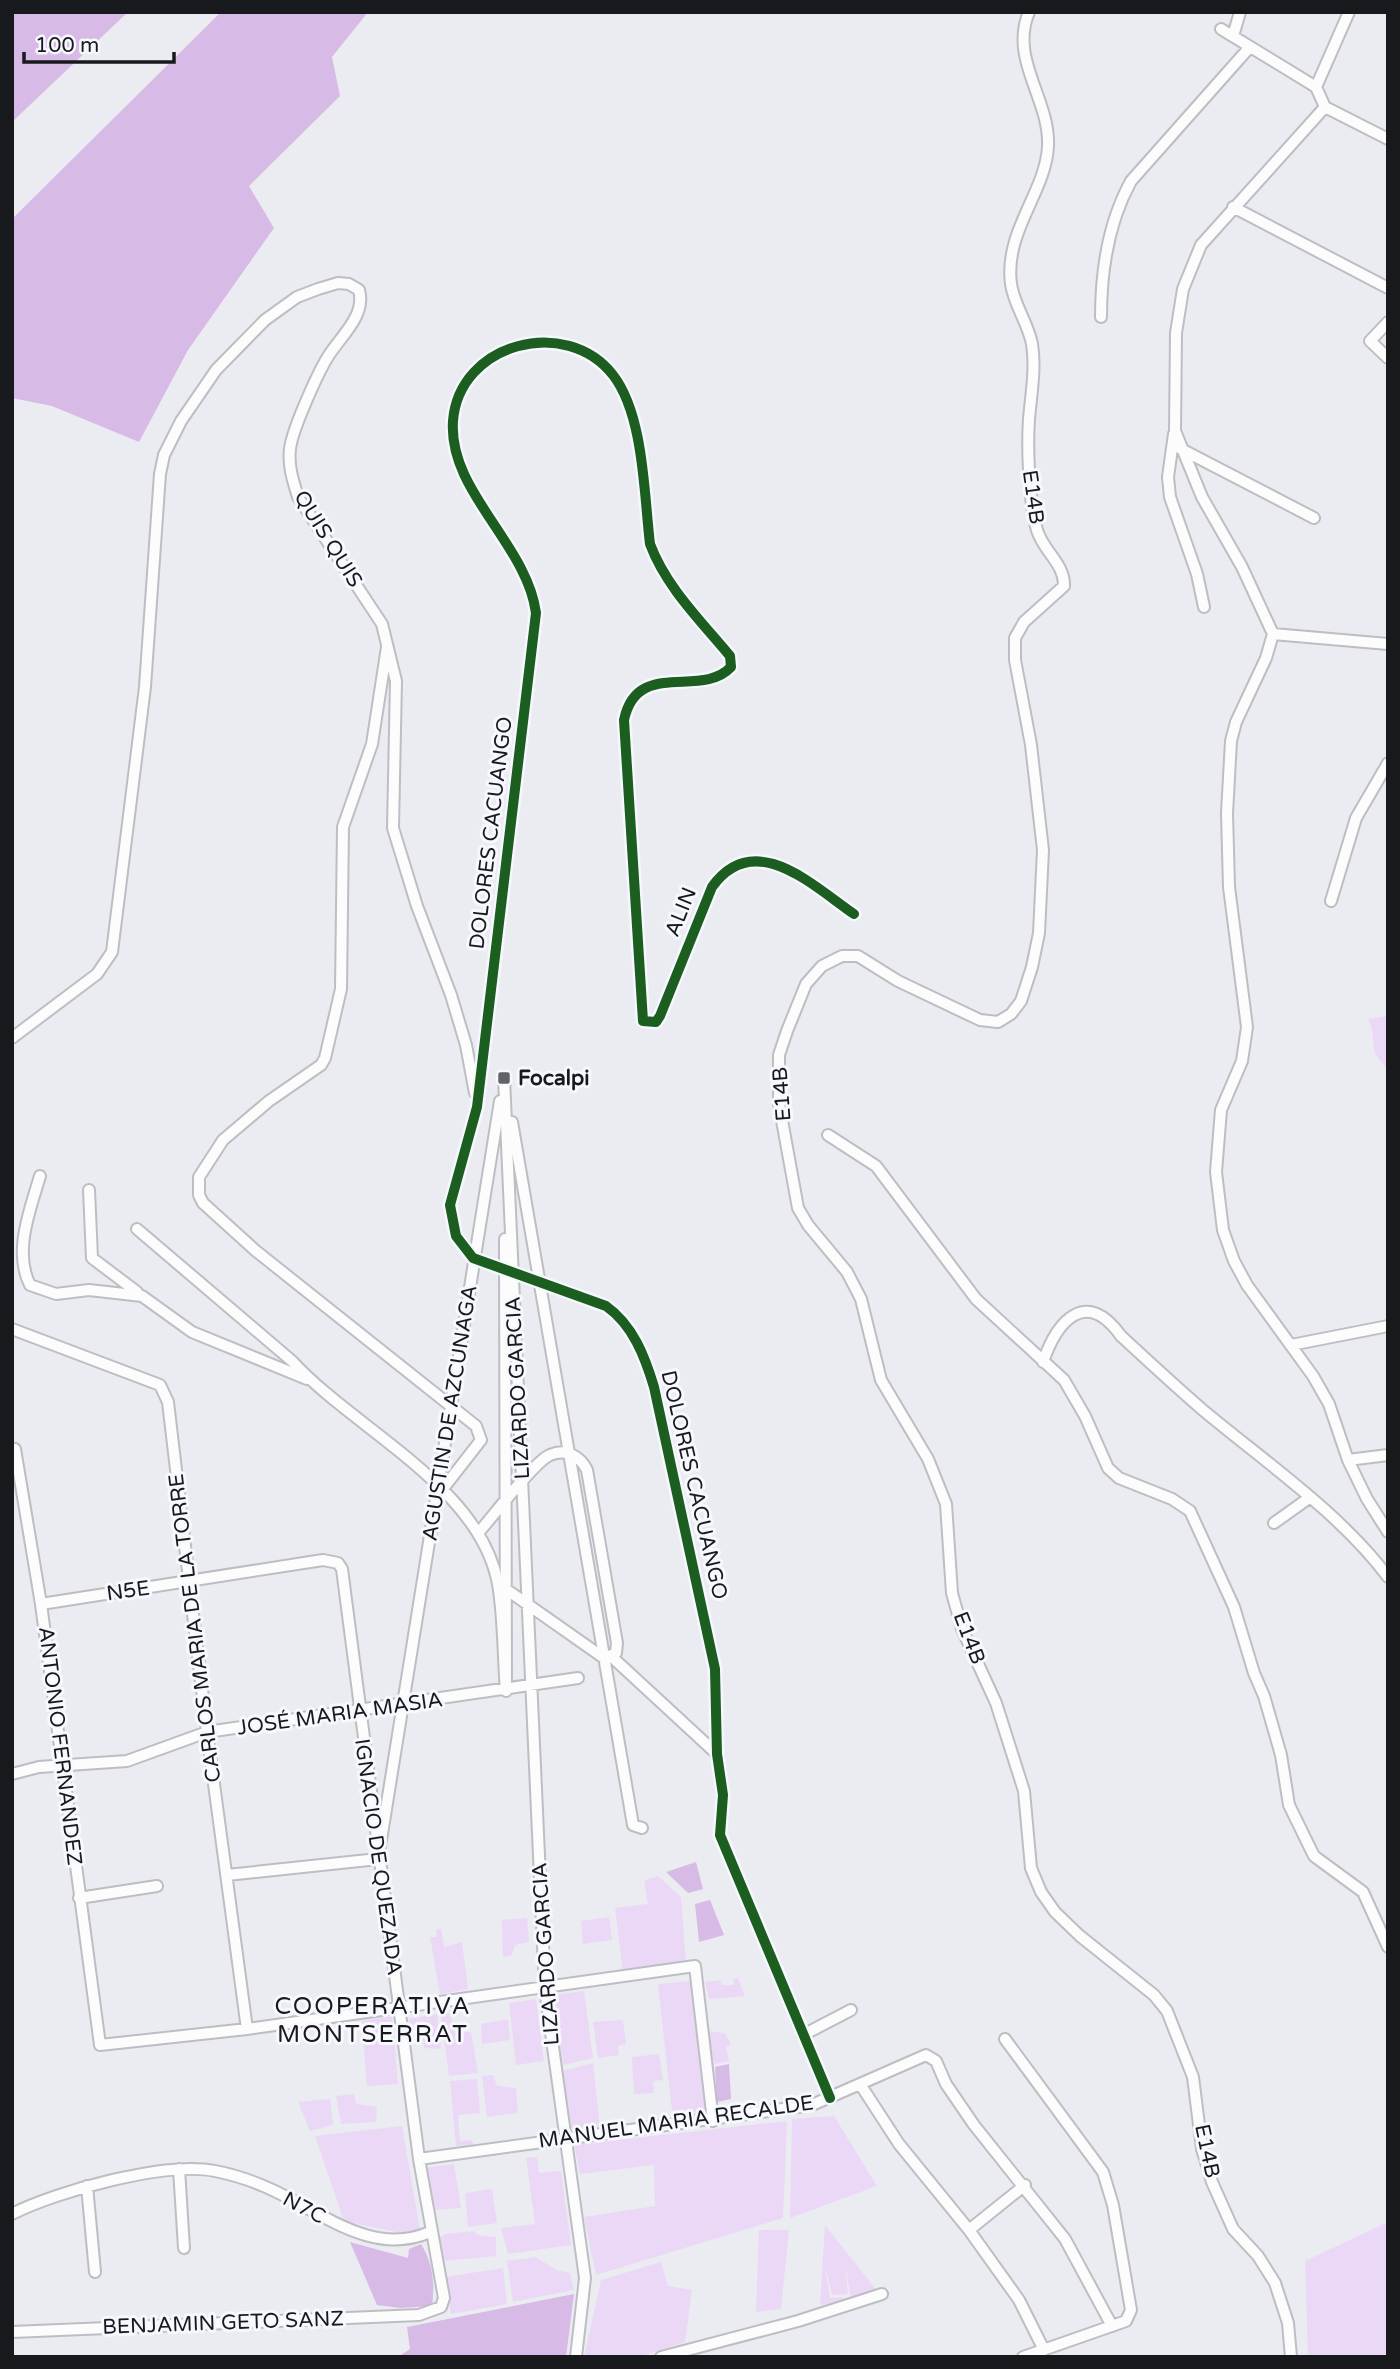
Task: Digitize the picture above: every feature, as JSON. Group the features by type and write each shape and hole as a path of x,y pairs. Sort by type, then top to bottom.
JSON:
{"street":[{"name":"E14B","path":"1028,12 1021,36 1030,78 1047,127 1048,147 1044,171 1017,232 1011,282 1032,343 1028,459 1037,530 1048,555 1063,570 1065,578 1064,586 1024,622 1016,638 1015,660 1031,746 1043,850 1040,920 1032,967 1020,1001 1012,1014 998,1022 979,1020 898,981 858,956 842,956 822,966 806,984 786,1031 779,1055 779,1104 798,1208 808,1225 847,1272 861,1300 866,1330 881,1380 928,1459 946,1504 952,1593 962,1629 996,1703 1024,1791 1031,1867 1041,1892 1055,1912 1080,1937 1145,1988 1167,2011 1193,2077 1202,2149 1212,2182 1233,2229 1258,2256 1275,2283 1288,2323 1291,2357"},
{"path":"1233,36 1240,12"},
{"path":"1316,87 1349,12"},
{"path":"1221,29 1316,87 1325,107 1388,139"},
{"path":"1101,317 1101,282 1126,190 1249,48"},
{"path":"1204,607 1197,574 1170,497 1168,477 1175,431 1176,333 1183,289 1201,245 1325,107"},
{"path":"1233,208 1388,288"},
{"name":"QUIS QUIS","path":"12,1038 97,974 112,953 145,687 160,474 164,455 181,421 216,370 265,320 297,297 338,283 349,284 359,290 362,301 359,313 322,368 290,446 292,479 298,497 382,624 388,640 396,681 393,828 466,1045 477,1107"},
{"path":"1388,322 1370,341 1388,358"},
{"name":"DOLORES CACUANGO","path":"649,1023 641,1016 624,720 634,696 654,685 720,676 731,667 730,656 677,592 656,560 650,544 635,424 627,398 613,374 590,355 568,344 540,341 505,349 485,363 468,382 456,403 453,424 455,453 529,580 536,612 477,1107 450,1205 456,1236 463,1248 475,1258 612,1311 638,1343 648,1368 715,1669 717,1754 723,1795 720,1835 830,2098"},
{"path":"1175,431 1181,449 1273,634 1266,658 1236,722 1231,741 1227,813 1229,887 1247,1027 1242,1061 1221,1110 1216,1172 1223,1230 1234,1261 1329,1404 1348,1460 1367,1499 1388,1532"},
{"path":"1181,449 1314,518"},
{"path":"1273,634 1388,644"},
{"name":"LIZARDO GARCIA","path":"388,640 372,744 343,827 341,989 325,1058 321,1065 269,1101 223,1140 203,1169 198,1185 203,1203 257,1251 476,1426 481,1440 440,1489"},
{"path":"1331,901 1356,818 1388,763"},
{"name":"ALIN","path":"649,1023 656,1022 660,1016 712,887 719,877 740,862 759,860 785,867 854,914"},
{"path":"504,1078 569,1454"},
{"name":"LIZARDO GARCIA","path":"504,1078 509,1271 522,1482 545,1989 585,2278 576,2357"},
{"name":"AGUSTIN DE AZCUNAGA","path":"377,1858 440,1489 504,1078"},
{"path":"828,1135 876,1166 976,1299 1064,1380 1085,1416 1108,1468 1119,1478 1172,1499 1190,1511 1234,1607 1264,1696 1281,1755 1289,1805 1314,1856 1363,1892 1388,1947"},
{"path":"40,1176 25,1231 23,1272 30,1285 56,1294 89,1290 142,1296"},
{"path":"89,1190 92,1258 192,1332 310,1380"},
{"name":"LIZARDO GARCIA","path":"137,1229 440,1489 479,1532 502,1586"},
{"name":"LIZARDO GARCIA","path":"506,1691 502,1586 509,1271"},
{"path":"1043,1362 1051,1339 1065,1320 1079,1312 1094,1312 1111,1322 1121,1336 1196,1404 1309,1498 1375,1560 1388,1577"},
{"path":"1291,1345 1388,1326"},
{"name":"CARLOS MARIA DE LA TORRE","path":"12,1329 160,1385 168,1402 207,1732 247,2029"},
{"name":"ANTONIO FERNANDEZ","path":"15,1448 41,1604 100,2045 247,2029"},
{"path":"479,1532 544,1458 552,1454 577,1457 587,1470 617,1643 616,1653 608,1658"},
{"path":"1348,1460 1388,1455"},
{"path":"1274,1523 1309,1498"},
{"name":"N5E","path":"41,1604 323,1560 338,1563"},
{"name":"IGNACIO DE QUEZADA","path":"338,1563 342,1569 377,1858 419,2159 444,2298 441,2307 433,2312"},
{"path":"502,1586 608,1658 717,1754"},
{"path":"608,1658 633,1825 642,1828"},
{"name":"JOSÉ MARIA MASIA","path":"12,1774 38,1767 127,1762 207,1732 506,1691 578,1678"},
{"path":"227,1875 377,1858"},
{"path":"79,1898 157,1886"},
{"path":"247,2029 695,1966 713,2121"},
{"path":"803,2035 852,2010"},
{"path":"1005,2039 1103,2172 1113,2205 1131,2310 1126,2321 1023,2357"},
{"name":"MANUEL MARIA RECALDE","path":"419,2159 713,2121 812,2105 918,2056 932,2058 974,2125 1025,2185 1065,2239 1112,2326"},
{"path":"860,2084 899,2144 970,2230 1019,2300 1044,2350"},
{"path":"179,2169 184,2248"},
{"name":"N7C","path":"12,2214 87,2186 179,2169 213,2171 262,2185 336,2225 365,2234 396,2241 413,2239 430,2232"},
{"path":"970,2230 1025,2185"},
{"path":"87,2186 95,2272"},
{"path":"661,2357 799,2321 881,2294"},
{"name":"BENJAMIN GETO SANZ","path":"12,2332 433,2312"}],"shaded area":[{"path":"12,12 128,12 12,122"},
{"path":"221,12 368,12 332,57 340,96 249,186 274,228 188,350 139,442 52,406 12,398 12,219"},
{"path":"1388,1016 1388,1068 1374,1050 1373,1033 1368,1019"},
{"path":"696,1862 703,1889 688,1893 666,1872"},
{"path":"658,1876 681,1897 686,1964 623,1973 615,1908 648,1904 644,1881"},
{"path":"710,1900 724,1935 699,1942 695,1904"},
{"path":"609,1917 612,1940 583,1944 581,1921"},
{"path":"527,1918 529,1942 515,1945 512,1955 503,1957 502,1920"},
{"path":"441,1929 444,1947 462,1942 468,1989 440,1994 430,1937 437,1937 436,1930"},
{"path":"738,1978 745,1996 709,1999 705,1982 720,1980 722,1985 734,1985 733,1979"},
{"path":"690,1981 706,2115 673,2120 658,1984"},
{"path":"584,1991 593,2058 563,2065 553,1995"},
{"path":"536,1999 544,2061 516,2065 509,2003"},
{"path":"449,2013 456,2032 471,2032 478,2073 449,2076 441,2015"},
{"path":"437,2014 441,2049 424,2048 422,2032 410,2034 409,2019"},
{"path":"392,2016 398,2084 367,2086 362,2021"},
{"path":"508,2019 510,2040 482,2044 481,2024"},
{"path":"623,2020 626,2044 618,2046 619,2055 598,2058 593,2022"},
{"path":"708,2031 725,2033 731,2044 726,2047 729,2061 714,2064"},
{"path":"659,2054 663,2080 653,2081 654,2093 634,2094 632,2057"},
{"path":"593,2063 600,2128 572,2132 563,2071"},
{"path":"729,2064 731,2099 717,2102 715,2067"},
{"path":"493,2075 497,2086 516,2088 518,2113 487,2117 482,2076"},
{"path":"477,2079 480,2113 458,2115 460,2141 472,2140 473,2145 456,2146 450,2081"},
{"path":"354,2094 356,2104 377,2107 376,2122 341,2124 336,2096"},
{"path":"330,2099 333,2125 310,2131 298,2102"},
{"path":"834,2116 877,2186 790,2218 792,2119"},
{"path":"787,2121 783,2218 596,2275 584,2217 655,2206 654,2165 580,2174 574,2145"},
{"path":"402,2126 420,2230 411,2235 344,2221 315,2136"},
{"path":"537,2157 539,2173 561,2171 571,2245 508,2254 501,2228 535,2224 526,2158"},
{"path":"454,2164 461,2208 435,2210 425,2168"},
{"path":"492,2189 497,2223 468,2227 465,2193"},
{"path":"1388,2222 1388,2357 1308,2357 1305,2261"},
{"path":"825,2225 877,2291 851,2298 845,2264 848,2294 832,2295 825,2264 830,2298 842,2297 844,2301 820,2305"},
{"path":"759,2230 789,2230 781,2309 756,2312"},
{"path":"474,2231 477,2235 496,2237 496,2256 443,2261 437,2240 445,2234"},
{"path":"350,2242 408,2258 409,2249 421,2244 432,2274 432,2306 400,2308 377,2305"},
{"path":"536,2257 556,2270 570,2273 574,2290 513,2302 507,2261"},
{"path":"661,2262 668,2286 692,2290 685,2342 638,2357 584,2357 601,2280"},
{"path":"503,2268 507,2304 451,2314 445,2277"},
{"path":"574,2294 566,2357 398,2357 410,2349 407,2327"}],"cycle path":[{"path":"830,2098 720,1835 723,1795 717,1754 715,1669 654,1387 642,1353 624,1322 606,1306 473,1258 456,1236 450,1205 477,1107 536,613 530,588 519,564 475,494 455,447 453,421 460,394 474,372 494,356 518,346 543,343 569,346 593,357 613,375 631,411 637,433 650,544 665,575 696,617 730,656 731,667 718,676 656,684 642,690 631,701 624,720 643,1021 656,1022 660,1016 712,887 728,870 746,862 764,862 783,868 802,877 854,914"}],"place":[{"name":"Focalpi","path":"504,1078"}],"district":[{"name":"COOPERATIVA MONTSERRAT","path":"373,2020"}]}
